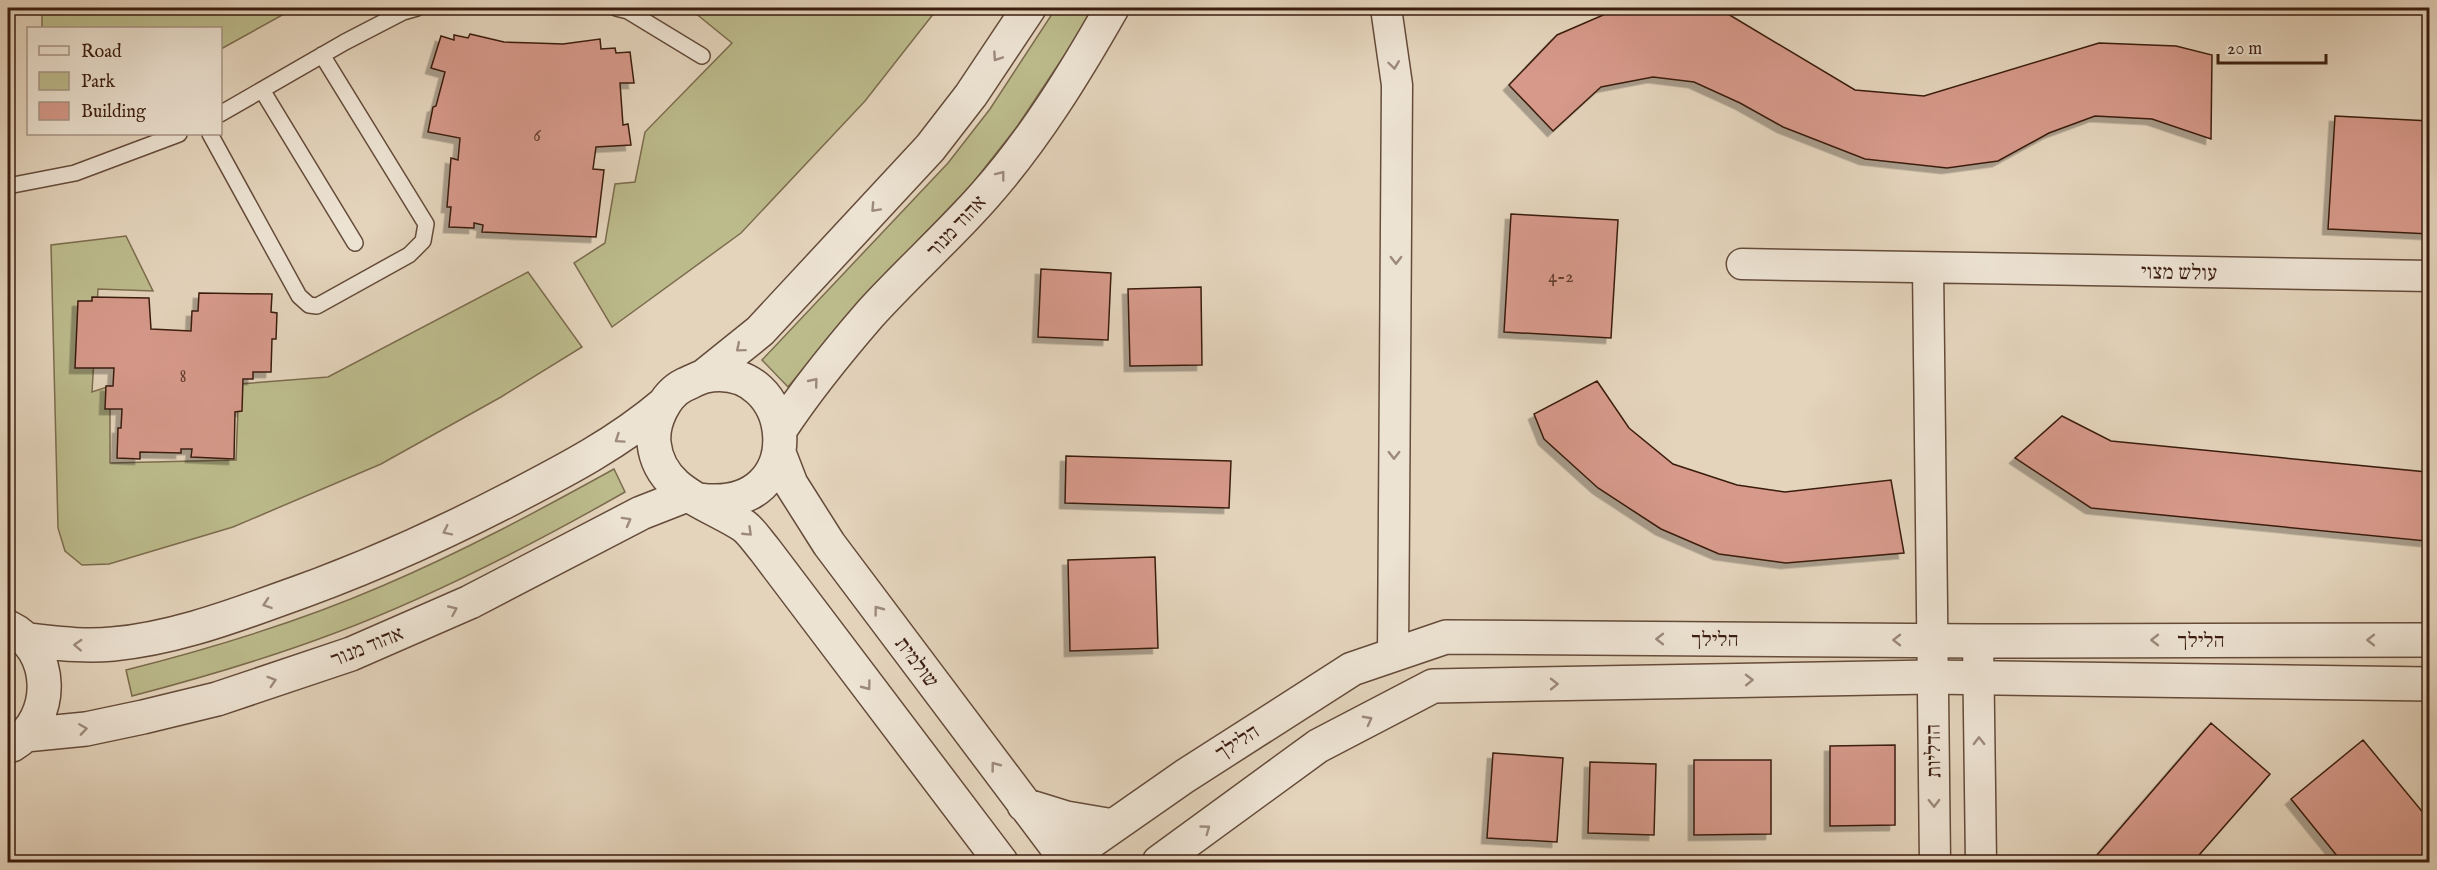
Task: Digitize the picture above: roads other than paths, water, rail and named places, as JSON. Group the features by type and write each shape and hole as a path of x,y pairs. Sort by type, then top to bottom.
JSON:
{"street":[{"path":"14,627 82,646 126,642 202,626 324,584 439,535 609,446 637,427 680,387 704,376 760,331 930,148 971,95 1029,8"},
{"name":"אהוד מנור","path":"780,441 802,397 871,313 985,195 1029,138 1084,56 1112,8"},
{"path":"1386,8 1397,85 1393,655"},
{"name":"עולש מצוי","path":"1742,264 2430,276"},
{"path":"1928,268 1931,640"},
{"path":"693,497 718,502 746,495 762,484 771,473 780,441 776,414 761,393 743,381 721,375 704,376"},
{"path":"665,403 657,420 654,442 658,461 670,481 746,528 765,550 1000,862"},
{"name":"שולמית","path":"780,441 791,484 829,544 1066,861"},
{"name":"אהוד מנור","path":"15,745 217,699 351,654 470,602 641,513 693,497"},
{"path":"14,627 38,657 44,677 44,699 37,718 15,745"},
{"name":"הלילך","path":"1066,861 1185,776 1352,669 1446,637 1978,641 2430,640"},
{"name":"הדליות","path":"1931,640 1935,862"},
{"path":"1978,641 1981,862"},
{"name":"הלילך","path":"1170,858 1318,746 1433,686 1932,677 2430,684"},
{"path":"1024,805 1066,818 1113,826"}],"lane":[{"path":"222,113 322,55 403,12 417,8"},
{"path":"616,8 628,11 702,56"},
{"path":"211,135 299,296 309,305 317,306 409,255 423,241 426,224 322,55"},
{"path":"262,90 355,243"},
{"path":"8,186 75,173 176,135"}]}
